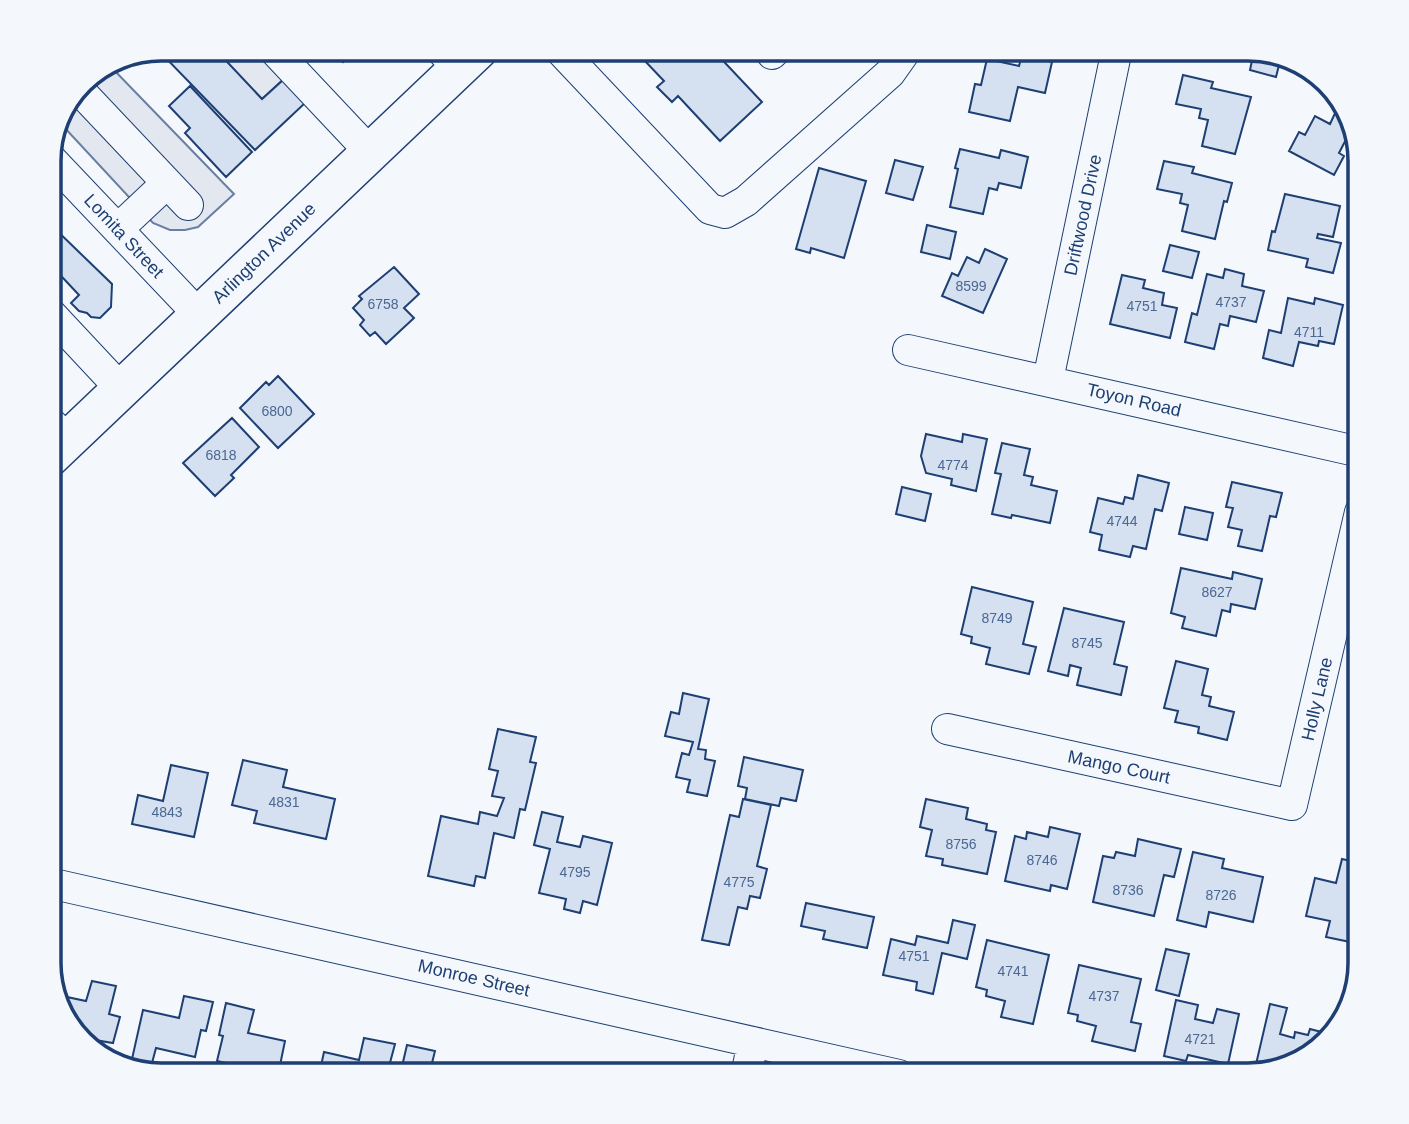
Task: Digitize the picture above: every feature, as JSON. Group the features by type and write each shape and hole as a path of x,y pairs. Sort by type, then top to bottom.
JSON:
{"main road":[{"name":"Arlington Avenue","path":"61,434 121,388 199,315 370,152 454,61"}],"street":[{"path":"285,61 370,152"},
{"path":"570,61 710,209 725,213 746,201 890,74 899,61"},
{"name":"Driftwood Drive","path":"1048,380 1114,61"},
{"path":"86,97 188,205"},
{"name":"Lomita Street","path":"61,170 199,315"},
{"path":"118,229 167,183"},
{"path":"61,325 121,388"},
{"name":"Toyon Road","path":"908,350 1348,449"},
{"name":"Holly Lane","path":"1292,805 1348,564"},
{"name":"Mango Court","path":"947,729 1292,805"},
{"name":"Monroe Street","path":"61,886 846,1063"},
{"path":"749,1063 753,1042"}],"shaded area":[{"path":"226,61 303,61 262,99"},
{"path":"116,73 234,194 198,227 170,230 153,223 67,130 78,106 91,91"}],"building":[{"path":"169,61 226,61 262,99 283,80 305,103 255,150"},
{"path":"645,61 723,61 762,102 720,141 678,96 672,102 657,87 664,81"},
{"path":"987,61 1019,66 1020,61 1052,62 1045,93 1018,87 1010,121 969,112 975,84 981,85"},
{"path":"1252,61 1279,67 1276,77 1250,70"},
{"path":"1183,75 1213,82 1211,88 1251,97 1235,154 1202,146 1208,120 1199,118 1201,109 1176,104"},
{"path":"190,86 252,152 226,177 185,133 190,128 169,106"},
{"path":"1335,113 1346,140 1339,153 1344,156 1334,175 1289,151 1299,132 1305,135 1315,116 1330,124"},
{"path":"960,149 999,158 1001,150 1028,157 1021,188 999,183 997,190 989,188 983,214 950,207"},
{"path":"895,160 923,167 913,200 886,193"},
{"path":"1164,161 1194,167 1192,173 1232,183 1227,202 1224,201 1215,239 1182,231 1188,205 1180,203 1182,194 1157,189"},
{"path":"819,168 866,181 844,258 811,248 810,253 796,249"},
{"path":"1285,194 1340,206 1333,237 1318,234 1317,238 1341,243 1333,273 1306,267 1308,259 1268,250"},
{"path":"927,225 956,232 950,259 921,252"},
{"path":"61,235 112,284 111,307 100,318 79,311 71,303 79,295 61,276"},
{"path":"1170,245 1199,252 1192,278 1163,271"},
{"path":"985,249 1007,259 983,313 942,296 952,273 958,276 967,257 979,263"},
{"path":"394,267 419,294 404,308 414,318 386,344 375,332 370,336 360,325 364,320 353,308 362,299 359,296"},
{"path":"1225,269 1244,274 1242,286 1264,291 1256,322 1230,316 1228,326 1220,324 1214,349 1185,342 1192,313 1197,315 1207,274 1223,278"},
{"path":"1122,275 1145,280 1143,288 1164,293 1162,305 1177,308 1170,338 1110,324"},
{"path":"1288,298 1314,304 1315,298 1343,305 1334,344 1319,341 1318,346 1299,342 1293,366 1263,358 1269,330 1281,333"},
{"path":"278,376 314,414 278,448 240,408 266,382 269,385"},
{"path":"232,418 259,447 231,475 234,478 215,496 183,463"},
{"path":"926,434 962,442 963,434 987,439 976,491 951,485 952,479 926,473 921,456"},
{"path":"1002,443 1030,449 1024,475 1033,477 1031,485 1057,491 1050,523 992,514 1001,474 995,473"},
{"path":"1138,475 1169,483 1162,511 1155,509 1146,549 1133,546 1130,557 1099,550 1102,535 1090,532 1098,498 1123,504 1125,497 1133,499"},
{"path":"1232,482 1282,493 1276,517 1270,516 1262,551 1238,546 1242,530 1228,527 1233,508 1226,507"},
{"path":"902,487 931,494 925,521 896,514"},
{"path":"1185,507 1213,513 1207,540 1179,534"},
{"path":"1181,568 1232,579 1233,572 1262,579 1255,609 1231,604 1230,612 1222,610 1216,636 1182,628 1185,617 1171,613"},
{"path":"972,587 1033,602 1023,644 1036,647 1029,674 986,664 990,648 971,643 972,637 961,634"},
{"path":"1064,608 1124,622 1114,664 1127,667 1121,695 1077,685 1081,668 1070,665 1068,676 1048,671"},
{"path":"1176,661 1208,669 1202,695 1211,697 1209,706 1234,712 1227,740 1198,733 1199,727 1175,722 1178,711 1164,708"},
{"path":"683,693 709,699 698,749 706,750 705,759 715,761 707,796 687,792 690,780 676,777 682,753 689,755 693,742 665,736 671,712 679,714"},
{"path":"498,729 536,737 530,762 536,763 525,810 520,809 514,838 494,833 485,878 476,876 474,886 428,876 441,816 478,824 480,812 497,816 504,798 492,796 498,771 489,769"},
{"path":"744,757 803,770 796,801 781,798 779,806 745,799 747,788 738,786"},
{"path":"243,760 287,770 283,787 335,799 326,839 254,823 257,811 232,805"},
{"path":"171,765 208,773 194,837 132,824 138,795 163,801"},
{"path":"743,799 771,805 757,866 767,869 760,898 750,896 747,909 738,907 729,945 702,940 730,815 739,817"},
{"path":"926,799 968,808 966,819 987,824 986,830 996,832 987,874 942,865 943,859 926,856 932,830 920,827"},
{"path":"542,812 563,817 557,842 580,847 583,836 612,843 597,905 583,901 580,913 564,909 566,899 539,893 550,849 534,845"},
{"path":"1050,827 1080,834 1067,889 1051,885 1050,891 1005,881 1015,836 1026,839 1027,832 1048,837"},
{"path":"1138,839 1181,849 1174,877 1164,875 1154,916 1093,902 1103,856 1114,858 1116,852 1135,856"},
{"path":"1193,852 1224,859 1222,868 1263,877 1253,922 1209,912 1206,927 1177,920"},
{"path":"1342,859 1348,860 1348,942 1326,937 1330,921 1306,916 1315,878 1336,883"},
{"path":"806,903 874,917 867,948 823,939 825,931 801,926"},
{"path":"953,920 975,925 967,959 942,953 933,994 916,990 917,982 883,975 891,939 915,945 917,936 948,943"},
{"path":"987,940 1049,955 1033,1024 1001,1017 1005,1001 986,996 987,990 976,987"},
{"path":"1166,949 1189,954 1179,996 1156,990"},
{"path":"1079,965 1141,979 1131,1022 1141,1024 1135,1051 1092,1041 1096,1026 1077,1021 1078,1015 1068,1013"},
{"path":"92,981 116,986 109,1014 120,1017 113,1043 95,1038 82,1024 68,997 86,1001"},
{"path":"184,996 213,1002 206,1031 201,1030 195,1057 156,1048 152,1062 132,1058 143,1010 179,1018"},
{"path":"1176,1000 1198,1005 1195,1019 1213,1023 1217,1009 1239,1014 1228,1063 1188,1055 1186,1061 1164,1056"},
{"path":"226,1003 254,1010 248,1033 285,1041 280,1063 217,1061 223,1036 219,1035"},
{"path":"1270,1004 1287,1008 1280,1034 1294,1038 1295,1032 1308,1035 1310,1029 1320,1032 1292,1052 1256,1062"},
{"path":"364,1038 395,1044 390,1063 322,1063 324,1052 359,1060"},
{"path":"407,1045 435,1051 432,1063 403,1063"}]}
